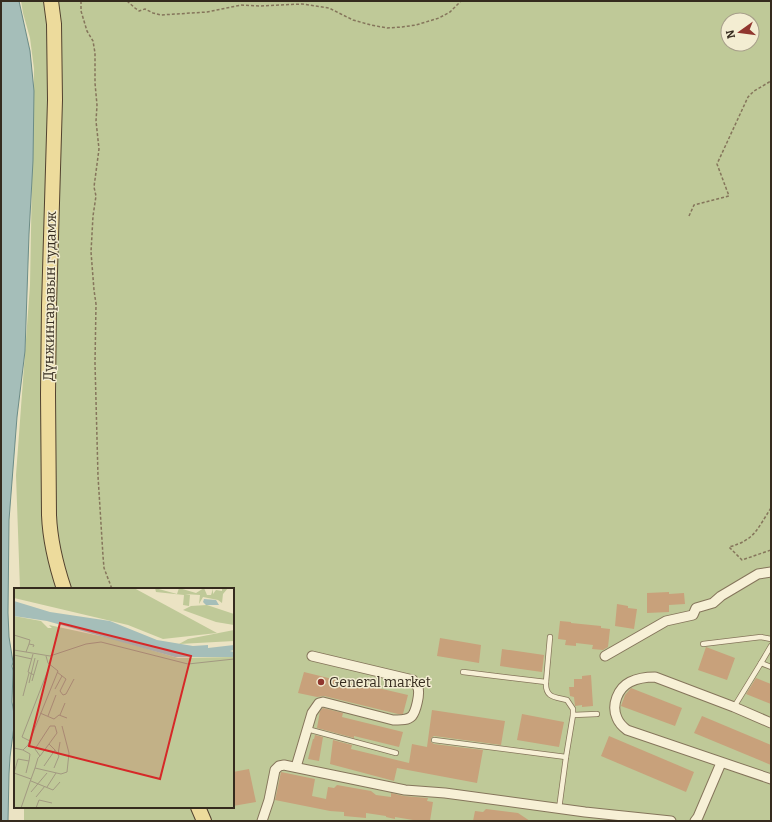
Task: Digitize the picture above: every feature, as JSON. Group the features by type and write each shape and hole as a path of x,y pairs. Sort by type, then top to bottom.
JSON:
{"main road":[{"name":"Дүнжингаравын гудамж","path":"51,1 54,24 55,100 49,306 48,502 51,539 64,588"},
{"path":"198,808 204,821"}],"street":[{"path":"605,656 666,621 693,615 696,608 713,604 721,596 758,574 771,572"},
{"path":"296,767 312,713 319,703 322,702 393,720 404,720 411,716 419,696 418,687 413,680 312,656"},
{"path":"771,723 734,706 655,677 641,678 629,683 621,690 616,699 616,718 627,730 771,780"},
{"path":"695,821 721,763"},
{"path":"264,821 276,770 282,765 405,790 634,818 671,821"}],"lane":[{"path":"703,644 761,636 771,639"},
{"path":"550,637 546,687 552,697 567,700 573,710 559,809"},
{"path":"734,706 771,646"},
{"path":"761,663 771,667"},
{"path":"463,672 546,682"},
{"path":"573,715 597,714"},
{"path":"307,729 396,753"},
{"path":"434,740 566,757"}],"path":[{"path":"81,1 81,11 87,31 93,41 95,53 95,83 97,100 96,121 99,149 94,187 96,196 93,216 91,252 96,304 95,363 98,476 104,568 112,588"},
{"path":"127,1 139,11 145,9 160,15 207,12 240,5 259,6 302,4 328,8 354,20 387,28 416,25 439,18 450,12 461,1"},
{"path":"689,216 694,205 729,196 717,164 748,97 754,91 771,81"},
{"path":"771,508 761,525 751,537 745,542 728,547 742,560 771,550"}],"green space":[{"path":"21,1 771,1 771,821 24,821 24,808 234,808 234,588 20,588 16,475 30,285 34,69 30,38"}],"water":[{"path":"1,1 19,1 30,51 34,91 33,161 25,351 17,417 9,520 8,613 9,637 13,662 12,702 14,726 10,757 8,821 1,821"}],"building":[{"path":"669,592 669,594 684,593 685,604 669,605 669,612 647,613 647,593"},
{"path":"617,604 628,606 628,608 637,609 634,629 615,626"},
{"path":"560,621 601,626 601,628 610,629 608,647 603,650 592,649 593,645 576,643 576,646 565,645 566,640 558,639"},
{"path":"440,638 481,645 479,663 437,656"},
{"path":"706,647 735,658 727,680 698,670"},
{"path":"502,649 544,655 542,672 500,666"},
{"path":"304,672 361,686 361,684 408,695 403,714 324,696 317,697 298,693"},
{"path":"591,675 593,706 575,706 574,697 570,696 569,687 574,687 574,679 582,679 582,676"},
{"path":"756,678 771,684 771,704 746,694"},
{"path":"631,688 682,708 675,726 621,706 625,695"},
{"path":"323,708 343,713 342,717 403,732 399,747 354,736 354,738 317,728 320,711"},
{"path":"432,710 505,721 501,745 434,736 431,738 431,742 434,744 483,750 477,783 397,768 394,781 330,764 333,740 352,745 351,749 409,763 412,744 427,747"},
{"path":"522,714 564,722 559,747 517,740"},
{"path":"702,716 771,745 771,765 694,733"},
{"path":"315,735 323,737 319,761 308,759"},
{"path":"609,736 694,772 686,792 601,756"},
{"path":"249,769 256,802 234,806 234,772"},
{"path":"281,772 315,779 312,796 326,799 328,787 334,788 337,785 371,791 376,795 391,797 391,793 404,796 428,798 427,801 433,802 430,821 413,821 395,817 395,819 366,813 366,818 344,816 344,812 330,811 275,800"},
{"path":"486,809 518,813 530,821 473,821 475,811 483,812"}],"place":[{"name":"General market","path":"321,682"}]}
